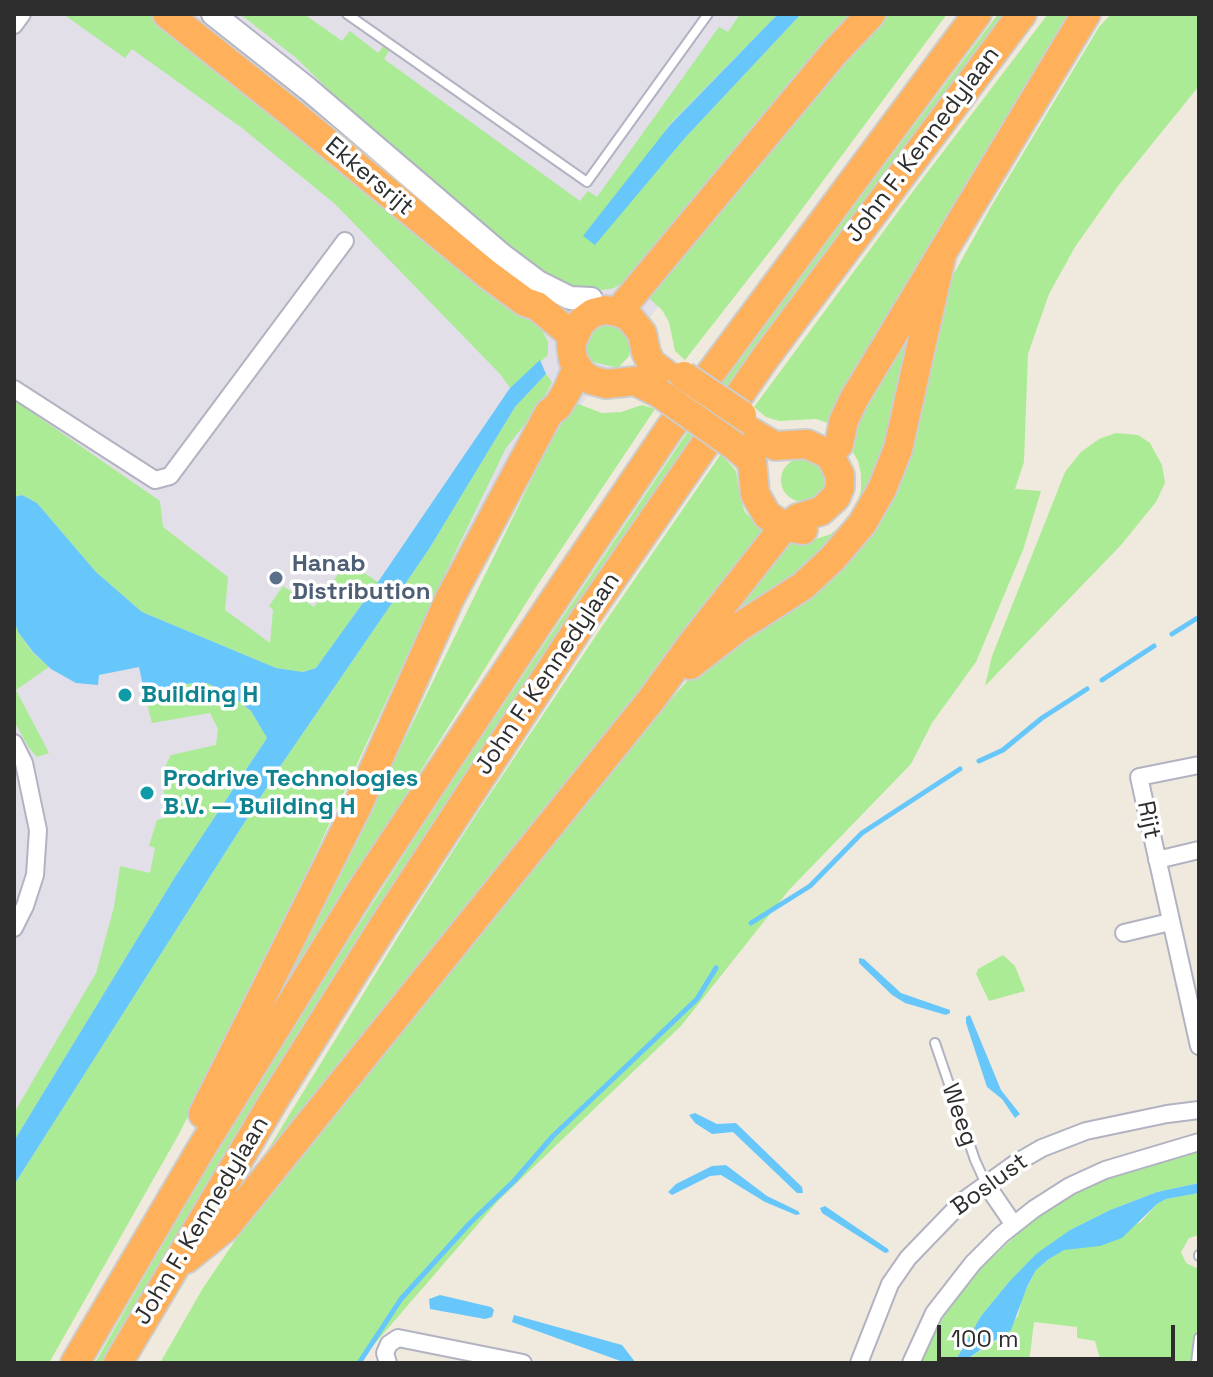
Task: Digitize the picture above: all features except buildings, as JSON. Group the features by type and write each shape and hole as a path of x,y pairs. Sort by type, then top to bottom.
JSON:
{"highway":[{"name":"Ekkersrijt","path":"167,14 487,274 532,292 537,306 584,317"},
{"path":"668,380 599,383 586,377 577,367 571,352 584,317 623,306 784,112 871,14"},
{"name":"John F. Kennedylaan","path":"75,1363 128,1270 362,889 560,591 670,428 977,14"},
{"name":"John F. Kennedylaan","path":"118,1363 170,1272 365,954 577,630 765,358 1022,14"},
{"path":"839,444 844,420 854,399 1086,14"},
{"path":"651,700 704,653 803,586 862,524 882,489 898,449 941,258"},
{"path":"128,1270 246,1026 357,807 450,598 549,413 561,375 556,335 547,323 532,313 532,292"},
{"path":"170,1272 226,1227 651,700 785,527 829,505 840,487 836,465 830,455 816,446 775,446 745,433 668,380 649,360 638,325 623,306"},
{"path":"549,413 558,406 577,367"},
{"path":"819,432 839,444 853,468 852,492 840,515 820,528 801,530 774,521 755,494 745,433 819,432"}],"main road":[{"name":"Ekkersrijt","path":"213,14 308,89 430,196 532,292 570,298 584,317"}],"street":[{"path":"14,25 22,14"},
{"path":"14,389 155,480 170,476 345,241"},
{"path":"14,743 24,763 38,830 35,875 14,928"},
{"name":"Rijt","path":"1199,765 1139,777 1199,1046"},
{"path":"1157,860 1199,850"},
{"path":"1124,933 1170,922"},
{"name":"Boslust","path":"859,1363 890,1284 908,1258 963,1201 1042,1148 1086,1131 1199,1110"},
{"path":"911,1363 934,1313 973,1263 1014,1225 1070,1186 1105,1170 1199,1142"},
{"name":"Weeg","path":"986,1184 1014,1225"},
{"path":"388,1363 385,1353 389,1344 398,1338 523,1363"}],"lane":[{"path":"347,14 587,182 708,14"},
{"name":"Weeg","path":"935,1043 986,1184"},
{"path":"1196,1363 1199,1338"}],"shaded area":[{"path":"14,14 889,14 339,712 14,1268"}],"green space":[{"path":"63,14 151,14 259,97 541,328 548,342 548,355 510,388 501,375 335,204 242,128 132,49 125,58"},
{"path":"240,14 304,14 342,41 350,31 378,53 385,44 391,48 384,59 580,201 588,191 597,197 719,27 728,32 740,14 778,14 669,125 595,244 684,139 801,14 856,14 634,276 614,288 585,293 556,284 428,183 295,57"},
{"path":"887,14 947,14 782,236 685,360 675,351 669,322 649,298 840,64"},
{"path":"998,14 1011,14 830,257 109,1363 95,1363 186,1203 317,990 443,794 751,343"},
{"path":"1048,14 1076,14 831,424 816,419 779,421 766,417 754,407"},
{"path":"1111,14 1199,14 1199,86 1118,186 1075,247 1049,294 1028,354 1024,462 1015,489 1041,491 1023,550 976,662 932,723 911,764 789,890 681,1026 498,1201 360,1363 160,1363 203,1288 265,1196 668,703 707,658 868,527 946,288 1099,27"},
{"path":"928,301 875,487 827,554 698,650 789,541 813,540 831,534 856,508 861,474 851,449 850,425"},
{"path":"604,324 618,326 629,336 629,356 618,368 589,361 586,354 588,335"},
{"path":"546,374 552,382 541,404 506,448 269,954 179,1134 49,1363 14,1363 14,1185 279,768 429,549 515,407"},
{"path":"14,400 160,501 163,527 228,577 225,610 270,643 273,610 269,606 283,586 314,607 347,562 378,582 316,668 302,672 276,668 142,612 96,572 37,503 22,495 14,497"},
{"path":"573,402 602,413 621,412 642,405 655,409 538,584 265,1019 539,464"},
{"path":"1116,433 1138,435 1150,443 1162,465 1165,483 1156,502 1121,545 985,686 992,656 1065,472 1081,452 1099,439"},
{"path":"721,454 736,471 745,512 764,533 242,1192 476,815"},
{"path":"803,458 819,464 825,480 819,496 803,502 787,496 781,480 787,464"},
{"path":"14,620 32,652 49,667 16,690 49,753 37,757 14,721"},
{"path":"207,683 231,695 251,711 267,738 175,877 14,1141 14,1113 96,973 114,907 120,866 150,873 155,848 149,846 157,820 168,817 161,774 171,755 216,745 218,729 210,713 152,723 146,700 181,684"},
{"path":"1003,955 1015,966 1025,991 989,1001 976,974 978,969"},
{"path":"1199,1150 1199,1183 1157,1192 1070,1230 1008,1283 981,1316 954,1363 920,1363 955,1299 980,1269 1037,1216 1108,1178"},
{"path":"1199,1193 1199,1235 1189,1238 1181,1252 1186,1263 1199,1269 1194,1363 1101,1363 1095,1341 1077,1338 1077,1327 1034,1322 1029,1363 961,1363 998,1340 1018,1316 1022,1298 1036,1270 1049,1259 1064,1249 1078,1248 1141,1222 1157,1204 1166,1199"}],"water":[{"path":"778,14 801,14 684,139 595,245 583,236 670,125"},
{"path":"540,360 546,374 515,407 429,549 279,768 14,1185 14,1141 175,877 267,738 251,711 231,695 207,683 181,684 146,700 139,667 99,675 98,685 76,683 51,669 33,652 18,632 14,620 14,497 22,495 37,503 96,572 142,612 276,668 303,672 316,668 510,388"},
{"path":"859,958 864,959 901,993 950,1010 950,1013 946,1015 905,1003 892,995 859,963"},
{"path":"970,1015 1001,1090 1020,1114 1015,1118 1002,1099 987,1087 966,1023 966,1017"},
{"path":"695,1113 717,1124 736,1123 802,1187 803,1193 797,1193 733,1132 712,1134 695,1123 689,1115"},
{"path":"726,1165 767,1196 800,1214 765,1202 721,1175 710,1176 672,1195 668,1192 676,1184 712,1166"},
{"path":"1199,1183 1199,1193 1166,1199 1157,1204 1122,1238 1100,1246 1064,1250 1049,1259 1036,1270 1011,1330 961,1363 954,1363 981,1316 1036,1254 1070,1230 1110,1210 1157,1192"},
{"path":"825,1206 889,1252 885,1253 822,1213 820,1208"},
{"path":"440,1295 491,1307 494,1310 492,1317 485,1319 430,1309 429,1299"},
{"path":"514,1315 622,1345 636,1363 626,1363 512,1322"}],"waterway":[{"path":"1172,634 1199,617"},
{"path":"1102,680 1154,646"},
{"path":"979,761 1003,750 1042,718 1087,689"},
{"path":"751,923 810,886 862,833 960,769"},
{"path":"359,1363 401,1299 553,1136 697,999 716,968"}],"place":[{"name":"Hanab Distribution","path":"276,578"},
{"name":"Building H","path":"125,695"},
{"name":"Prodrive Technologies B.V. — Building H","path":"147,793"}]}
